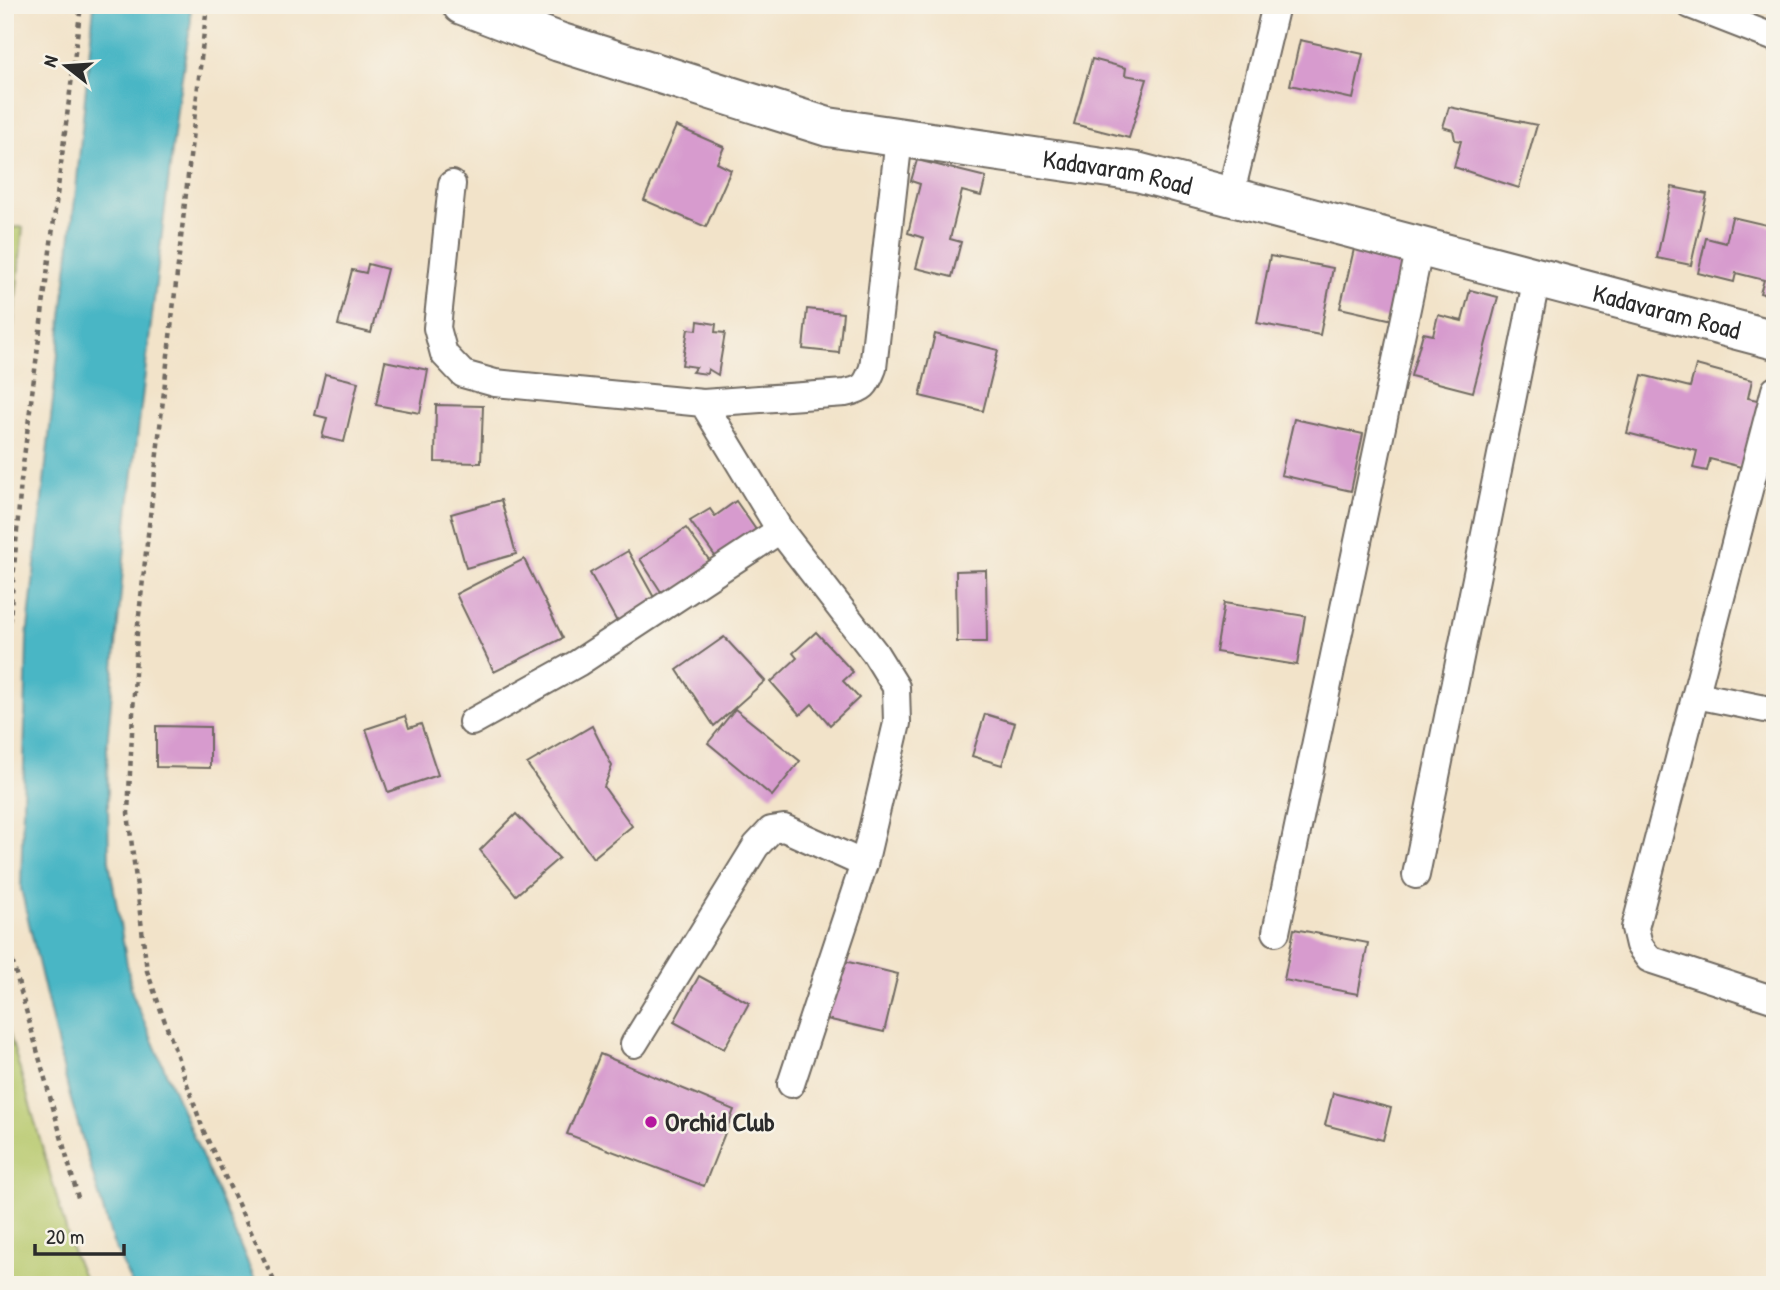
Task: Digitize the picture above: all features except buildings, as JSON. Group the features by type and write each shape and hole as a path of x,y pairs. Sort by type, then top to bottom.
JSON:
{"main road":[{"name":"Kadavaram Road","path":"463,5 559,42 828,127 1137,172 1775,340"}],"street":[{"path":"1230,197 1276,5"},
{"path":"1690,5 1775,38"},
{"path":"452,184 437,328 444,354 463,374 495,383 703,403 845,393 860,390 868,382 873,368 900,138"},
{"path":"1276,932 1420,246"},
{"path":"1416,875 1537,277"},
{"path":"1775,390 1635,928 1639,945 1649,959 1775,1000"},
{"path":"703,403 780,530 875,653 896,687 898,723 864,864 791,1084"},
{"path":"472,722 578,663 780,530"},
{"path":"1696,695 1775,711"},
{"path":"634,1045 756,846 771,830 784,828 864,864"}],"path":[{"path":"5,682 21,481 81,5"},
{"path":"207,5 137,633 128,813 147,971 204,1132 276,1285"},
{"path":"5,922 9,948 79,1201"}],"green space":[{"path":"23,227 5,408 5,228"},
{"path":"5,1018 73,1254 87,1285 5,1285"}],"water":[{"path":"94,5 190,5 191,20 178,101 128,514 107,746 109,861 132,993 257,1285 132,1285 112,1240 69,1093 21,889 27,638"}],"place":[{"name":"Orchid Club","path":"651,1122"}]}
